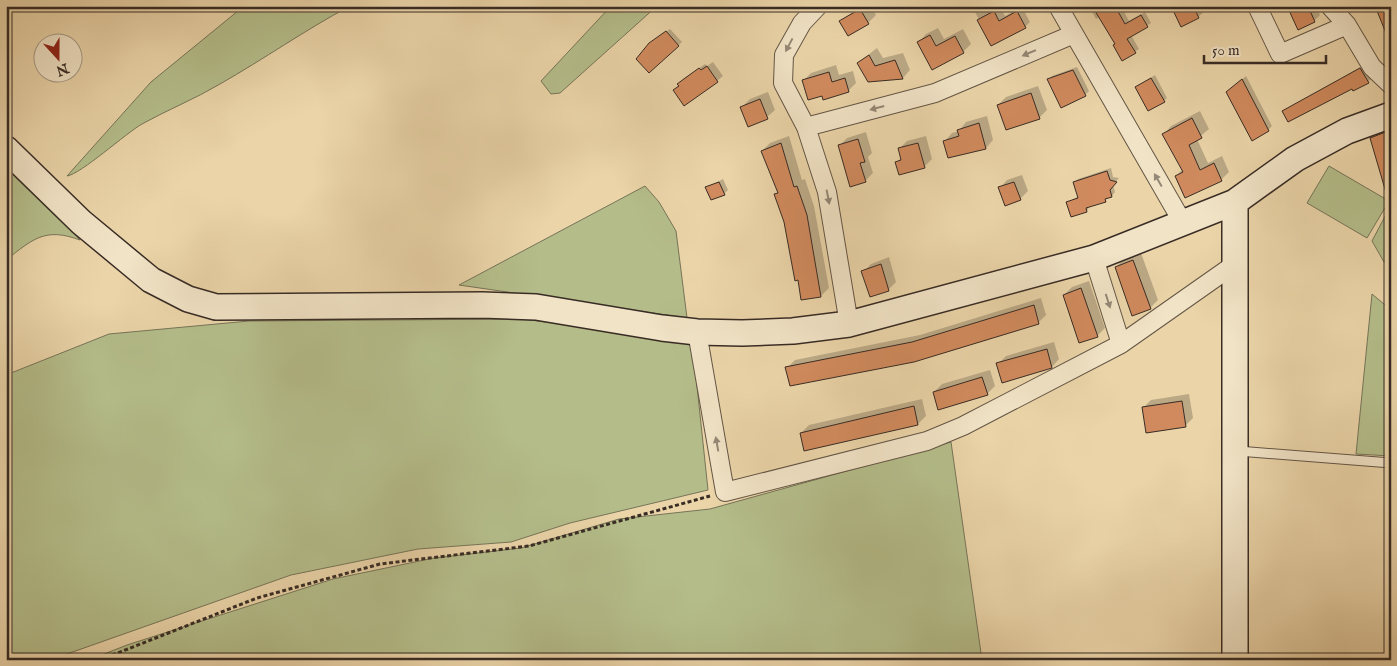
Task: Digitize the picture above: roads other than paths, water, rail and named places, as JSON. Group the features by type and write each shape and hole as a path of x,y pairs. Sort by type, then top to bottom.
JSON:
{"street":[{"path":"818,6 802,23 784,55 783,82 806,127 827,192 849,324"},
{"path":"1058,6 1183,223"},
{"path":"1257,6 1280,54 1347,25"},
{"path":"1330,6 1347,25 1372,67 1391,85"},
{"path":"806,127 935,93 1074,34"},
{"path":"6,149 81,222 151,280 188,299 216,307 482,304 527,307 697,332 793,331 849,324 1094,258 1235,202 1296,159 1347,131 1391,115"},
{"path":"1235,202 1235,660"},
{"path":"1094,258 1122,344"},
{"path":"697,332 726,492 927,441 963,426 1122,344 1235,264"}],"lane":[{"path":"1235,451 1391,463"}]}
